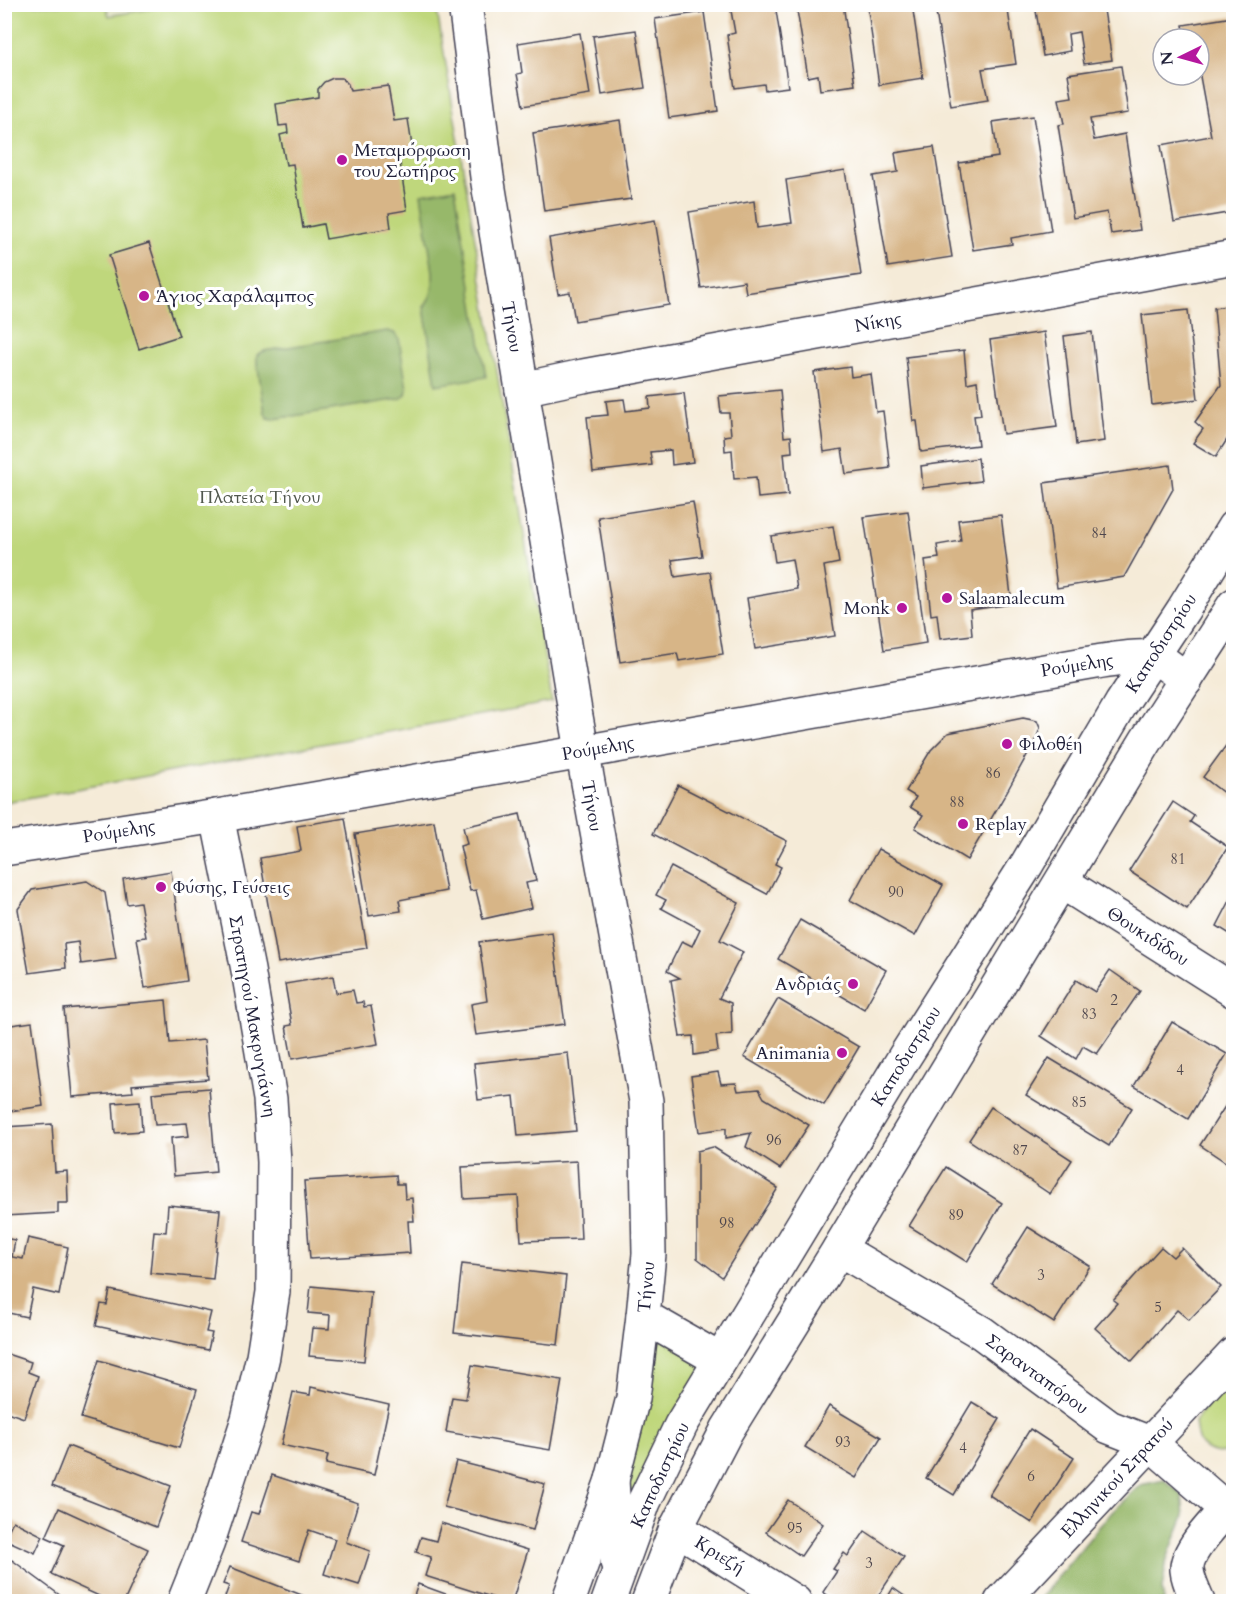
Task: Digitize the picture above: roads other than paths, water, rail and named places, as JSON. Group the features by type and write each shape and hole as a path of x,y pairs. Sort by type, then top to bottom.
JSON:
{"street":[{"name":"Τήνου","path":"470,6 487,177 582,751 646,1101 649,1254 633,1398 612,1480 568,1602"},
{"name":"Νίκης","path":"522,389 1233,257"},
{"name":"Καποδιστρίου","path":"613,1588 644,1502 681,1425 905,1056 1027,864 1115,714 1233,526"},
{"name":"Καποδιστρίου","path":"648,1602 676,1528 722,1438 1146,741 1233,605"},
{"name":"Ρούμελης","path":"4,849 217,816 1054,668 1120,658 1152,657"},
{"path":"1152,657 1186,680"},
{"name":"Στρατηγού Μακρυγιάννη","path":"184,1602 208,1542 248,1419 263,1356 273,1292 274,1162 270,1099 248,970 217,816"},
{"name":"Θουκιδίδου","path":"1062,882 1233,991"},
{"name":"Σαρανταπόρου","path":"839,1249 982,1333 1109,1427 1150,1443 1230,1505"},
{"path":"643,1316 720,1359"},
{"name":"Ελληνικού Στρατού","path":"1001,1602 1233,1354"},
{"path":"612,1480 613,1588"},
{"path":"1198,1602 1186,1568 1192,1549 1230,1505"},
{"name":"Κριεζή","path":"676,1528 795,1602"}],"place":[{"name":"Μεταμόρφωση του Σωτήρος","path":"342,160"},
{"name":"Άγιος Χαράλαμπος","path":"144,296"},
{"name":"Salaamalecum","path":"947,598"},
{"name":"Monk","path":"902,608"},
{"name":"Φιλοθέη","path":"1007,744"},
{"name":"Replay","path":"963,824"},
{"name":"Φύσης, Γεύσεις","path":"161,887"},
{"name":"Ανδριάς","path":"853,984"},
{"name":"Animania","path":"842,1053"}],"park label":[{"name":"Πλατεία Τήνου","path":"260,497"}]}
